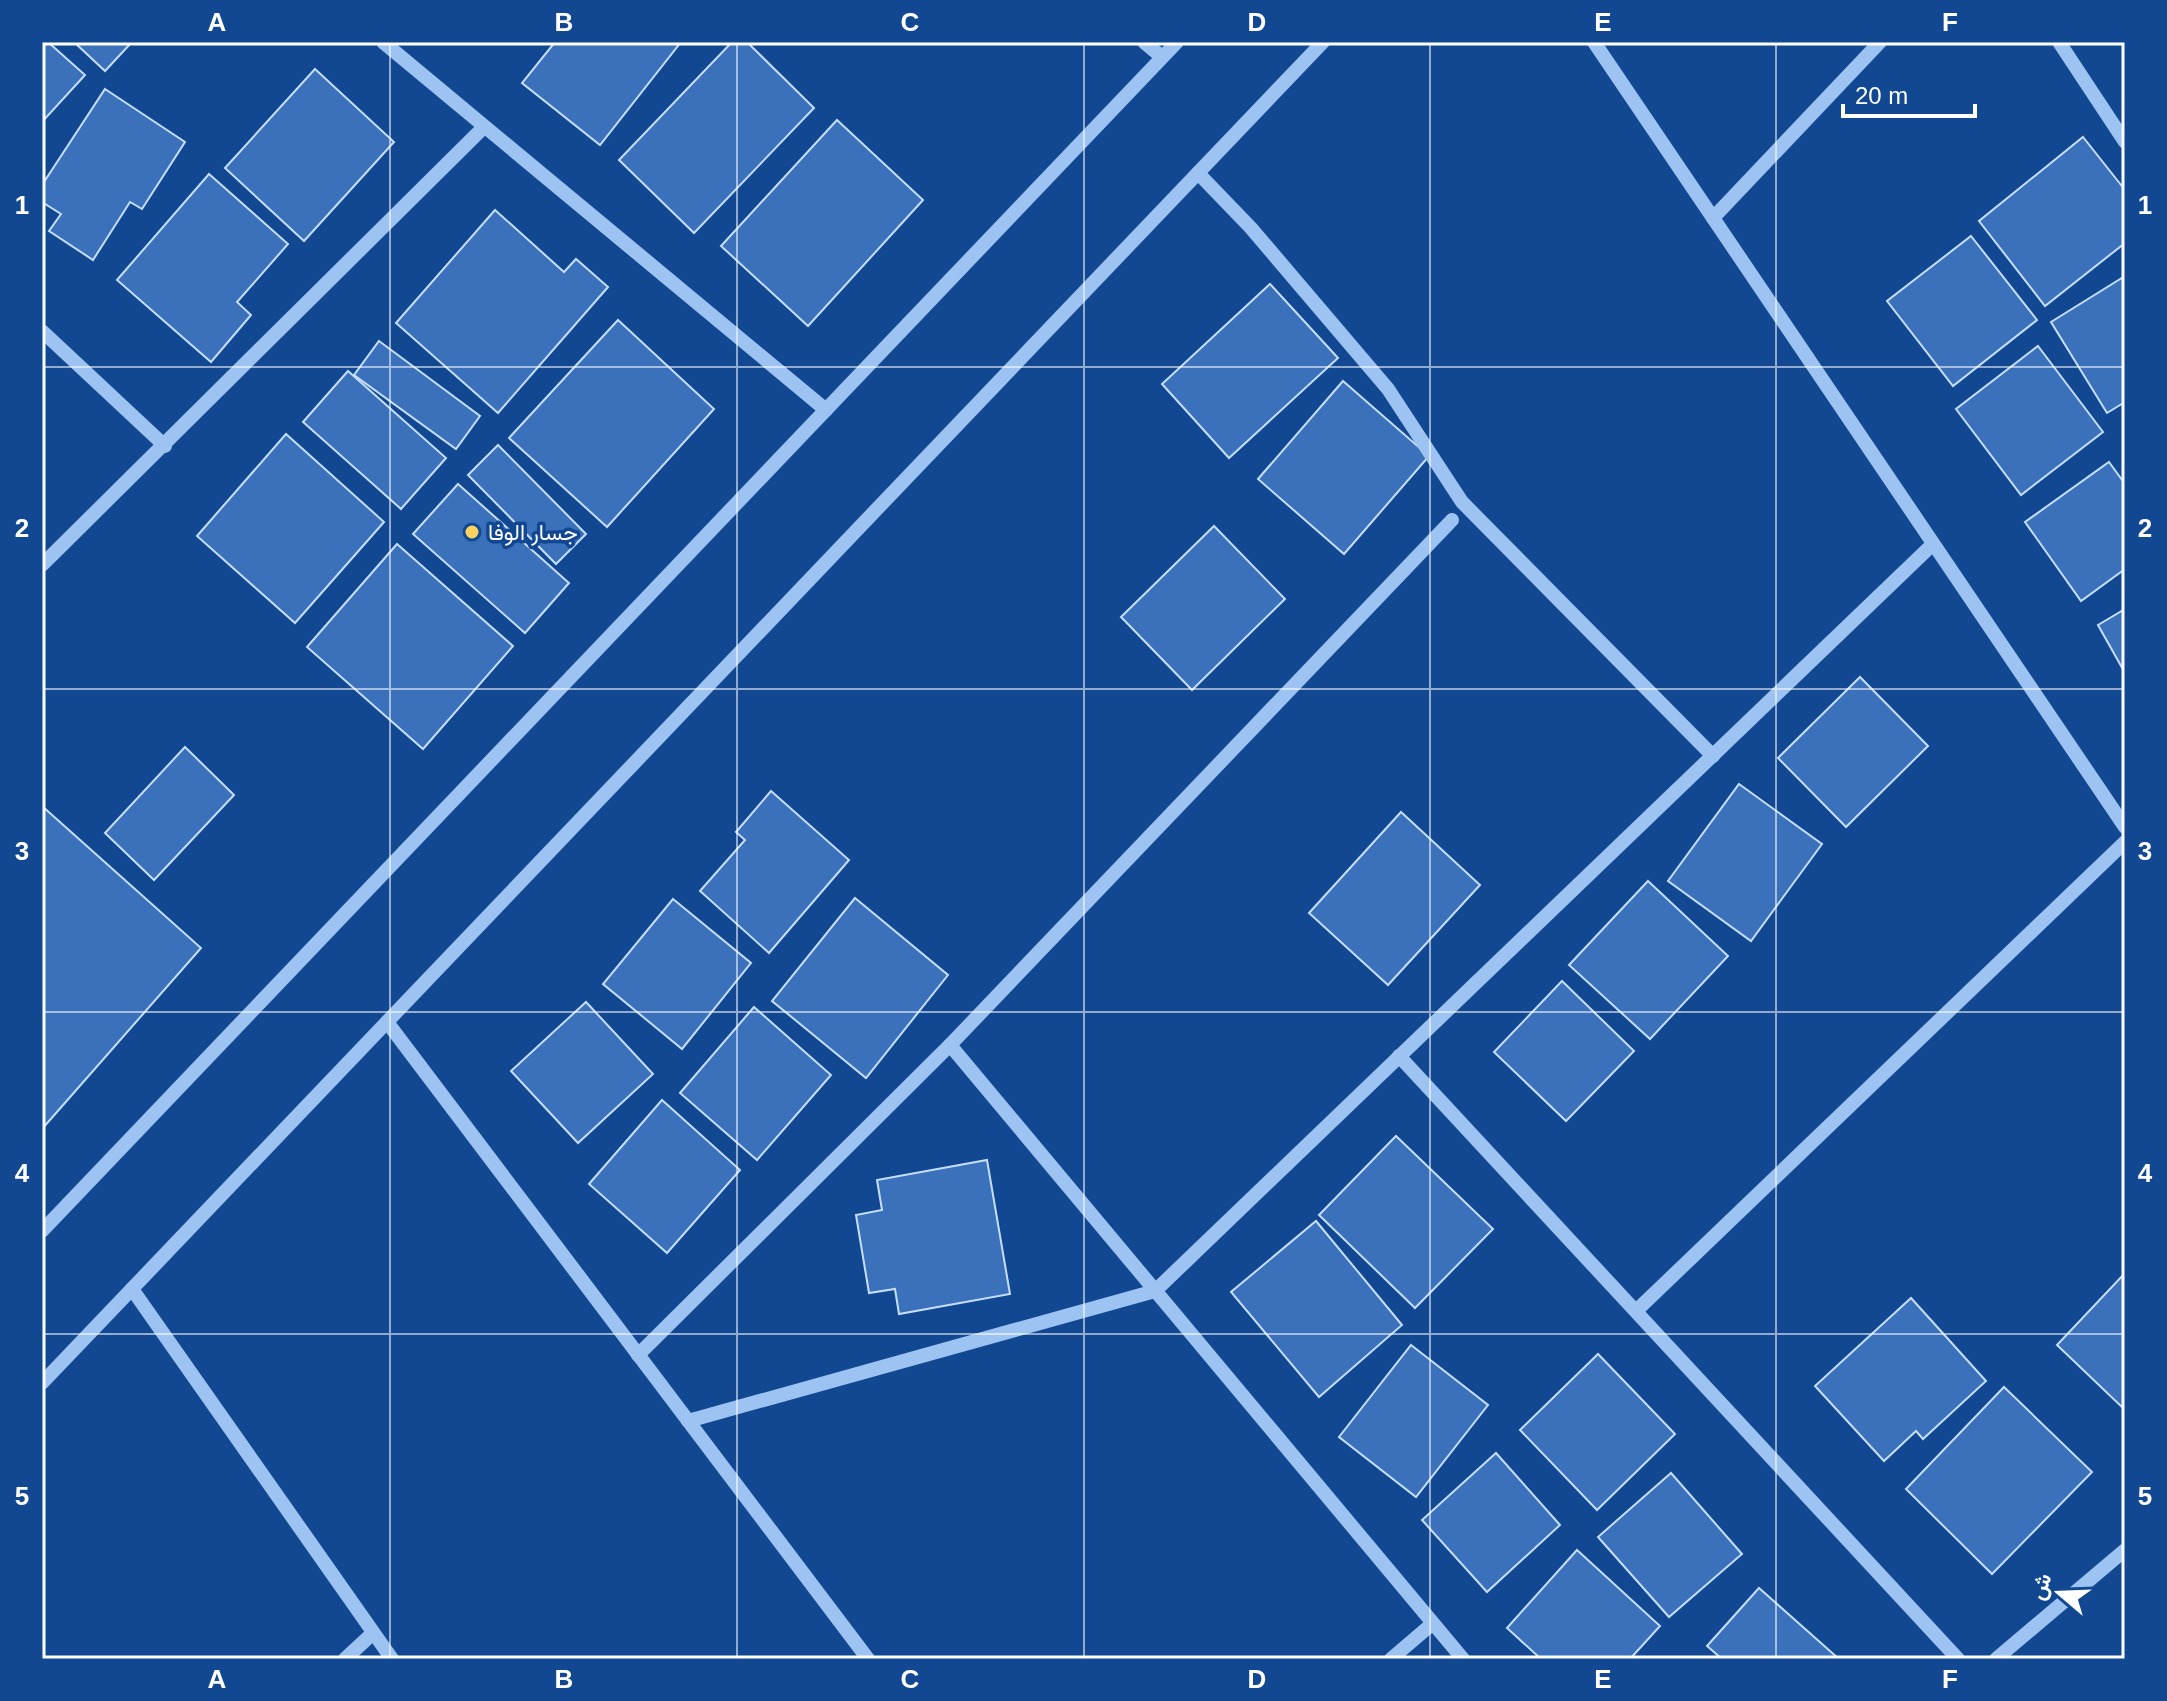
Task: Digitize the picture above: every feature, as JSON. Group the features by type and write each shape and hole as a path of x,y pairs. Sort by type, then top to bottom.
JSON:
{"street":[{"path":"383,42 826,410"},
{"path":"1144,42 1162,57"},
{"path":"42,1231 1177,42"},
{"path":"42,1383 1323,42"},
{"path":"1594,42 2125,827"},
{"path":"1713,218 1880,42"},
{"path":"2059,42 2125,142"},
{"path":"42,565 484,127"},
{"path":"1198,173 1251,228 1388,389 1462,502 1713,756"},
{"path":"42,331 165,446"},
{"path":"638,1355 950,1045 1452,520"},
{"path":"688,1421 1155,1291 1933,544"},
{"path":"1636,1311 2125,842"},
{"path":"387,1022 868,1659"},
{"path":"950,1045 1463,1659"},
{"path":"1399,1056 1958,1659"},
{"path":"132,1289 392,1659"},
{"path":"1996,1659 2125,1550"},
{"path":"1391,1659 1432,1624"},
{"path":"345,1659 373,1633"}],"building":[{"path":"42,42 48,42 85,75 42,122"},
{"path":"74,42 132,42 105,71"},
{"path":"555,42 681,42 600,145 522,83"},
{"path":"732,42 747,42 814,108 694,233 619,160"},
{"path":"315,69 394,142 304,241 225,168"},
{"path":"105,89 185,142 142,209 130,202 93,260 49,231 61,214 42,202 42,185"},
{"path":"837,120 923,200 808,326 721,246"},
{"path":"2083,137 2125,190 2125,243 2045,306 1979,221"},
{"path":"209,174 288,244 237,302 251,315 211,362 117,280"},
{"path":"495,210 564,272 576,259 608,287 498,413 396,323"},
{"path":"1971,236 2037,320 1953,386 1887,301"},
{"path":"2125,276 2125,402 2107,413 2051,322"},
{"path":"1270,284 1338,358 1229,458 1162,384"},
{"path":"618,320 714,409 607,527 509,438"},
{"path":"379,341 480,416 456,449 354,375"},
{"path":"2038,346 2103,432 2021,495 1956,409"},
{"path":"348,371 446,458 401,509 303,422"},
{"path":"1343,381 1429,456 1344,554 1258,479"},
{"path":"286,434 384,522 295,623 197,536"},
{"path":"498,445 586,534 556,564 468,475"},
{"path":"2109,462 2125,484 2125,569 2081,601 2025,522"},
{"path":"458,484 569,583 525,633 413,534"},
{"path":"1214,526 1285,599 1192,690 1121,617"},
{"path":"397,544 513,646 423,749 307,647"},
{"path":"2125,609 2125,673 2098,625"},
{"path":"1860,677 1928,746 1846,827 1778,758"},
{"path":"185,747 234,795 154,880 105,833"},
{"path":"1739,784 1822,844 1751,941 1668,881"},
{"path":"771,791 849,860 769,953 700,891 745,840 736,832"},
{"path":"42,806 201,948 42,1129"},
{"path":"1401,812 1480,885 1388,985 1309,913"},
{"path":"1648,881 1728,956 1650,1039 1569,965"},
{"path":"855,898 948,975 866,1078 772,1001"},
{"path":"673,899 751,963 682,1049 603,984"},
{"path":"1562,981 1634,1051 1566,1121 1494,1052"},
{"path":"586,1002 653,1074 578,1143 511,1071"},
{"path":"754,1007 831,1075 757,1160 680,1093"},
{"path":"662,1100 740,1170 667,1253 589,1184"},
{"path":"1396,1136 1493,1229 1415,1308 1319,1215"},
{"path":"987,1160 1010,1294 899,1314 895,1289 869,1293 856,1215 882,1210 877,1180"},
{"path":"1316,1221 1402,1325 1319,1397 1231,1292"},
{"path":"2125,1273 2125,1410 2057,1345"},
{"path":"1911,1298 1986,1381 1923,1439 1916,1431 1884,1461 1815,1386"},
{"path":"1411,1345 1488,1405 1416,1497 1339,1437"},
{"path":"1598,1354 1675,1434 1597,1510 1520,1430"},
{"path":"2004,1387 2092,1472 1992,1574 1906,1489"},
{"path":"1496,1453 1560,1525 1487,1592 1422,1520"},
{"path":"1671,1473 1742,1554 1669,1617 1598,1537"},
{"path":"1577,1550 1660,1626 1630,1659 1541,1659 1507,1628"},
{"path":"1759,1588 1839,1659 1722,1659 1707,1646"}],"place":[{"name":"جسار الوفا","path":"472,532"}]}
